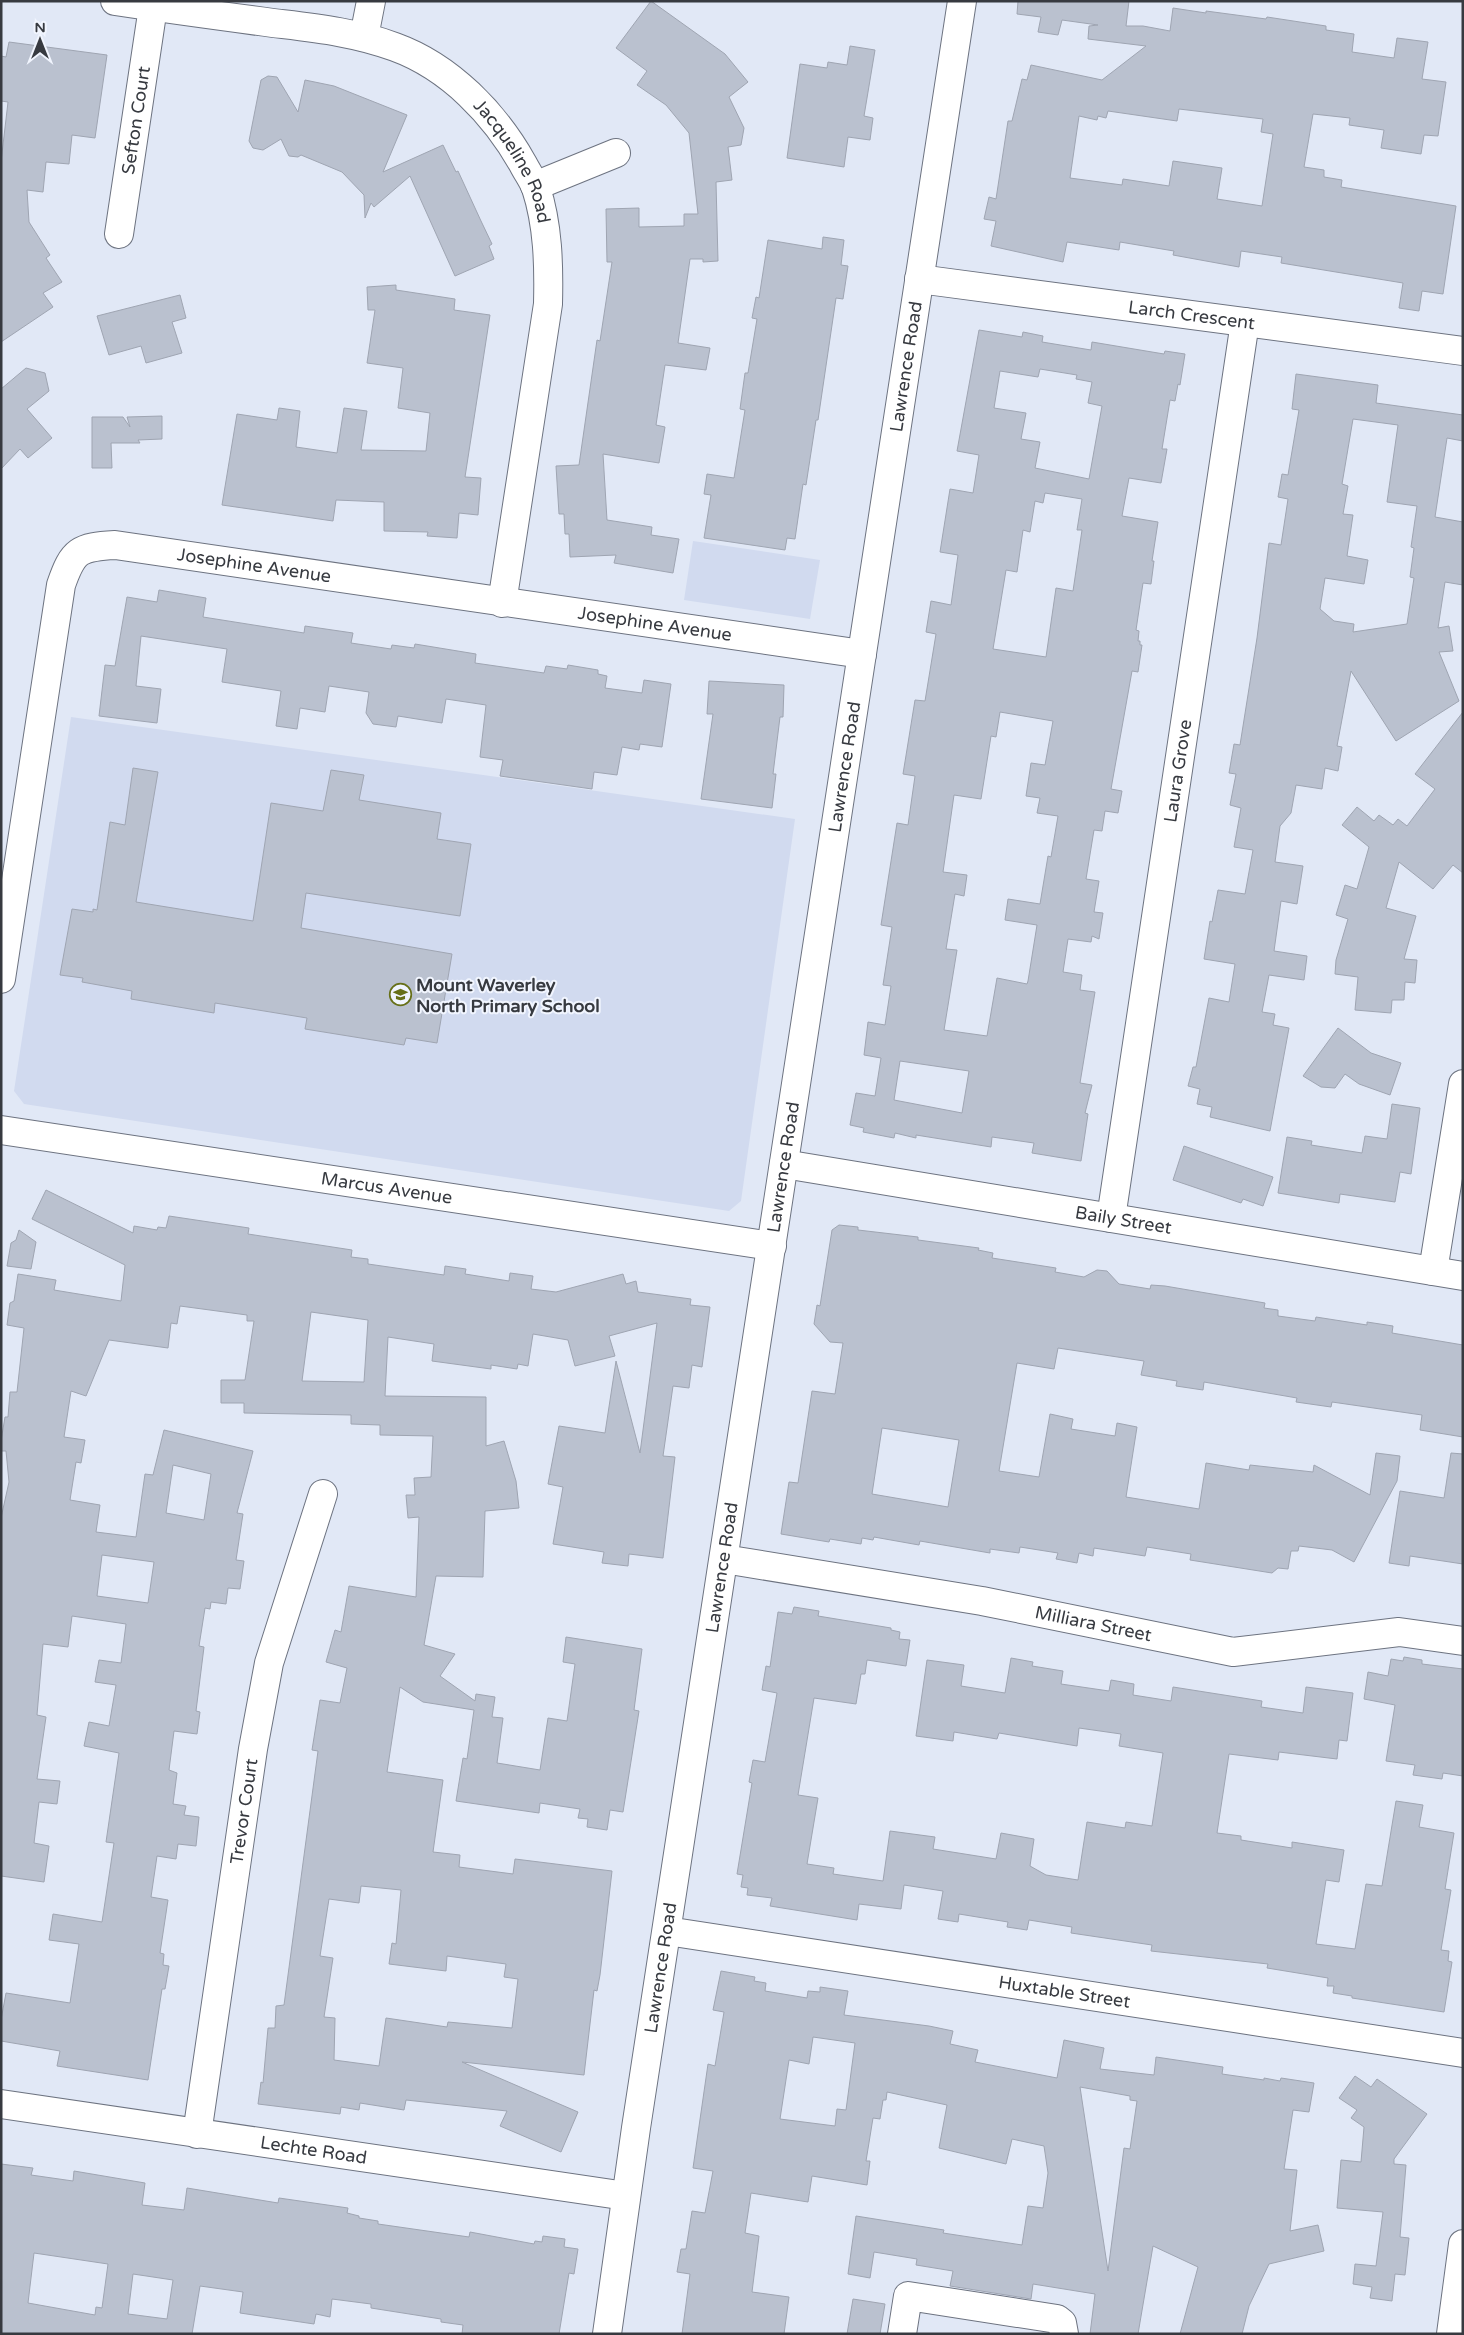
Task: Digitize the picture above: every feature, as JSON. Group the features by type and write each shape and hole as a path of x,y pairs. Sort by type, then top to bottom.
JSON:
{"street":[{"name":"Jacqueline Road","path":"115,1 347,33 395,47 421,58 447,76 477,101 516,152 535,186 546,247 548,304 502,603"},
{"path":"364,37 372,1"},
{"name":"Lawrence Road","path":"608,2334 626,2196 962,1"},
{"name":"Sefton Court","path":"119,234 153,7"},
{"path":"535,186 616,153"},
{"name":"Larch Crescent","path":"920,279 1463,351"},
{"name":"Laura Grove","path":"1111,1218 1245,322"},
{"name":"Josephine Avenue","path":"1,979 4,936 61,585 68,566 79,550 115,544 502,603 862,654"},
{"path":"1433,1271 1463,1084"},
{"name":"Marcus Avenue","path":"1,1130 772,1246"},
{"name":"Baily Street","path":"784,1164 1463,1276"},
{"name":"Trevor Court","path":"197,2134 253,1749 269,1663 324,1494"},
{"name":"Milliara Street","path":"724,1559 982,1601 1234,1652 1399,1632 1463,1641"},
{"name":"Huxtable Street","path":"667,1931 1463,2054"},
{"name":"Lechte Road","path":"1,2104 626,2196"},
{"path":"1451,2334 1463,2244"},
{"path":"902,2334 908,2296 1057,2319 1062,2323 1064,2334"}],"shaded area":[{"path":"693,541 820,560 810,619 684,600"},
{"name":"Mount Waverley North Primary School","path":"71,717 795,819 741,1201 729,1211 24,1104 14,1091"}],"building":[{"path":"651,1 725,54 748,82 729,97 744,128 741,145 728,147 732,180 716,182 718,261 703,262 703,259 690,259 678,343 710,348 706,370 665,365 656,425 665,427 659,463 603,454 607,520 652,527 651,535 679,539 673,573 614,563 616,555 570,557 569,534 565,534 564,514 559,514 556,466 579,465 597,340 600,341 612,262 607,262 606,209 639,208 639,227 684,226 684,214 698,214 689,133 666,105 637,85 647,71 616,48"},
{"path":"1018,1 1129,1 1126,26 1143,26 1170,31 1173,8 1266,19 1267,17 1326,26 1326,30 1354,34 1352,52 1394,58 1397,38 1428,42 1422,79 1446,82 1438,136 1424,135 1421,154 1381,148 1384,130 1349,125 1350,118 1313,114 1304,167 1324,170 1324,177 1342,180 1341,187 1456,206 1443,294 1422,291 1419,311 1399,308 1403,283 1281,263 1282,257 1241,251 1239,267 1173,255 1174,251 1120,242 1119,250 1067,242 1063,262 991,246 996,221 984,219 989,197 996,199 1008,121 1012,121 1022,79 1027,80 1031,65 1102,80 1146,46 1088,39 1089,26 1098,25 1062,20 1058,35 1038,32 1041,17 1017,14","holes":["1179,109 1263,119 1261,132 1273,134 1262,206 1217,199 1222,168 1173,161 1169,186 1123,179 1122,185 1070,178 1079,116 1097,120 1098,116 1106,118 1108,111 1177,121"]},
{"path":"9,42 107,55 95,138 72,135 69,164 46,162 43,192 27,190 29,222 50,255 46,258 62,282 43,293 53,307 1,342 1,162 8,102 1,101 1,56 6,57"},
{"path":"850,46 875,50 864,116 873,118 870,140 848,137 844,167 787,158 800,64 827,68 828,62 847,65"},
{"path":"268,76 277,77 298,112 305,80 334,86 407,115 383,172 443,145 456,172 458,171 492,244 489,246 494,259 455,276 410,176 374,207 371,203 365,218 364,195 342,172 301,155 298,157 289,156 281,139 263,150 253,148 249,141 261,80"},
{"path":"823,237 844,240 841,265 848,266 843,299 836,298 818,420 816,420 806,485 803,484 795,539 787,538 785,550 704,538 711,495 704,494 707,474 734,478 745,410 740,409 745,373 748,373 757,319 752,318 756,297 759,298 768,240 822,249"},
{"path":"396,285 396,290 455,299 454,310 490,315 465,477 481,478 478,515 459,513 457,538 427,536 428,532 384,531 384,502 336,500 333,521 222,505 237,414 277,420 279,408 300,411 296,447 337,453 344,408 367,411 361,450 426,451 430,413 398,408 403,368 367,363 375,310 368,310 367,287"},
{"path":"180,295 186,318 172,322 182,353 146,363 141,346 109,355 97,316"},
{"path":"979,330 1022,337 1023,332 1043,336 1042,342 1091,350 1092,342 1164,354 1165,351 1185,354 1180,385 1178,384 1175,401 1170,400 1162,449 1167,449 1161,483 1129,478 1122,516 1158,522 1152,561 1154,561 1151,584 1143,583 1136,630 1139,631 1138,641 1142,645 1138,672 1132,671 1111,789 1122,791 1118,813 1105,811 1102,831 1094,830 1086,879 1099,881 1094,912 1103,913 1099,939 1092,936 1091,942 1068,939 1063,972 1082,975 1080,990 1095,992 1080,1083 1092,1085 1085,1113 1088,1114 1081,1161 1032,1153 1034,1143 992,1137 991,1147 916,1135 916,1138 895,1133 894,1138 863,1132 864,1128 850,1125 856,1093 875,1096 881,1058 864,1055 868,1022 885,1025 891,986 883,985 892,927 881,925 897,823 908,825 915,776 903,774 915,700 925,701 936,634 926,632 931,601 951,605 958,555 940,552 950,489 973,493 979,455 957,451","holes":["1040,369 1077,375 1076,379 1092,382 1088,403 1102,406 1089,479 1035,468 1040,442 1021,439 1026,413 994,408 1000,371 1038,377","1045,493 1082,499 1077,530 1082,530 1073,591 1056,588 1046,657 993,649 1006,570 1017,572 1023,530 1030,532 1035,501 1043,503","1000,712 1053,721 1045,765 1031,763 1026,796 1040,798 1037,813 1058,816 1051,857 1048,856 1040,904 1008,899 1005,920 1037,925 1028,981 1027,984 997,978 987,1036 944,1030 957,950 946,949 955,894 964,896 967,875 943,872 954,795 981,799 991,736 996,737","900,1061 969,1071 962,1113 894,1100"]},
{"path":"26,368 45,373 49,391 27,409 52,438 28,458 20,449 1,469 1,389"},
{"path":"1296,374 1378,385 1376,403 1463,415 1463,441 1447,438 1435,517 1463,522 1463,585 1445,582 1438,628 1449,626 1453,651 1439,652 1459,701 1396,741 1351,671 1337,746 1342,747 1338,771 1325,768 1322,789 1296,785 1291,813 1280,826 1275,862 1303,866 1297,904 1281,901 1274,951 1307,956 1304,980 1269,975 1262,1012 1275,1014 1273,1025 1289,1028 1270,1131 1210,1117 1212,1107 1197,1104 1200,1089 1188,1086 1193,1067 1196,1067 1209,998 1229,1002 1235,964 1204,959 1210,921 1212,922 1218,890 1245,894 1253,850 1234,847 1241,808 1230,805 1236,774 1229,773 1234,744 1240,745 1257,638 1269,543 1281,545 1288,499 1278,497 1282,474 1288,475 1299,410 1292,409","holes":["1353,419 1398,425 1387,502 1417,506 1411,547 1414,548 1410,577 1414,578 1407,624 1353,632 1354,624 1334,621 1320,609 1325,578 1364,584 1368,560 1347,556 1353,515 1343,514 1348,486 1342,484"]},
{"path":"162,416 162,439 138,440 140,443 111,443 112,468 92,468 92,417 123,417 130,427 127,417"},
{"path":"159,590 206,598 203,617 304,633 305,626 353,633 351,643 391,649 392,645 414,648 415,644 476,654 475,663 544,673 546,666 567,669 568,665 598,670 598,674 607,676 605,688 642,693 644,680 671,684 662,747 640,744 639,750 622,747 617,775 594,772 592,789 500,776 503,760 480,757 486,705 446,699 442,723 398,716 396,727 373,724 366,713 369,692 329,686 325,712 300,708 297,729 276,726 281,691 222,682 227,649 141,636 136,686 161,689 157,723 99,716 105,665 115,666 127,597 157,602"},
{"path":"709,681 784,685 783,717 780,717 773,774 776,774 772,808 701,799 713,714 707,714"},
{"path":"1463,712 1463,873 1453,865 1433,889 1399,862 1386,908 1416,916 1404,959 1417,960 1415,983 1405,982 1404,1000 1392,1000 1391,1013 1355,1010 1358,977 1335,974 1336,960 1348,919 1336,915 1345,885 1357,889 1369,847 1342,825 1357,807 1374,821 1379,815 1393,825 1398,819 1407,826 1435,789 1415,774"},
{"path":"133,768 158,772 136,902 253,921 271,803 323,811 331,770 364,775 359,800 441,813 437,839 471,844 460,916 306,893 301,928 452,954 437,1043 406,1038 404,1045 305,1029 307,1018 215,1003 214,1013 131,999 132,991 82,982 83,978 60,975 72,909 93,912 93,909 97,910 110,822 125,825"},
{"path":"1338,1028 1371,1053 1401,1063 1390,1095 1359,1084 1345,1074 1335,1088 1321,1087 1303,1076"},
{"path":"1392,1104 1420,1108 1411,1174 1400,1172 1395,1202 1340,1194 1339,1203 1278,1193 1287,1137 1312,1141 1311,1145 1362,1153 1365,1136 1387,1139"},
{"path":"1184,1146 1273,1177 1263,1206 1243,1199 1241,1203 1173,1180"},
{"path":"46,1190 133,1233 134,1226 157,1230 158,1227 166,1228 169,1216 249,1228 248,1234 352,1250 351,1257 368,1259 368,1264 444,1275 445,1266 466,1269 465,1274 509,1281 510,1273 533,1276 531,1289 556,1292 623,1274 626,1284 636,1281 638,1292 691,1299 690,1305 710,1307 702,1367 692,1365 689,1388 673,1386 663,1456 675,1457 663,1558 629,1554 628,1566 602,1563 604,1552 553,1544 563,1487 548,1484 559,1426 605,1433 616,1361 640,1453 657,1323 609,1336 615,1356 575,1366 568,1340 533,1334 528,1366 518,1364 517,1369 491,1365 491,1369 432,1361 434,1344 388,1337 385,1396 486,1397 486,1446 504,1441 516,1481 519,1508 485,1511 483,1577 436,1576 424,1645 455,1654 440,1676 475,1701 476,1694 495,1697 492,1717 503,1718 497,1763 540,1770 548,1718 567,1721 575,1664 563,1662 566,1637 642,1649 634,1710 639,1711 623,1812 610,1810 607,1830 587,1827 588,1819 578,1818 580,1809 540,1803 539,1813 456,1801 463,1758 467,1759 474,1710 423,1702 400,1687 387,1772 443,1780 433,1852 460,1855 459,1867 513,1874 515,1859 612,1871 600,1975 597,1991 594,1990 584,2075 462,2062 578,2112 561,2152 500,2126 507,2111 406,2100 404,2110 360,2103 359,2110 341,2107 340,2114 258,2104 261,2082 263,2083 268,2028 275,2028 276,2006 284,2005 318,1751 312,1750 320,1700 340,1703 347,1668 326,1662 335,1630 341,1632 349,1586 416,1597 419,1517 408,1518 406,1495 415,1495 414,1478 431,1477 433,1436 380,1435 380,1425 351,1424 351,1415 244,1413 244,1403 221,1403 221,1380 245,1380 254,1321 247,1321 247,1315 180,1306 177,1324 171,1323 168,1348 109,1340 86,1396 71,1391 64,1437 85,1440 81,1463 76,1462 70,1500 100,1505 96,1532 136,1537 145,1474 153,1475 164,1430 253,1451 237,1513 243,1514 236,1560 244,1561 240,1589 228,1588 226,1604 211,1602 210,1609 205,1608 199,1646 204,1647 196,1711 200,1712 197,1734 174,1731 169,1770 177,1773 173,1804 186,1806 184,1815 199,1817 196,1846 178,1844 176,1859 157,1856 151,1897 168,1900 160,1953 164,1954 163,1965 169,1966 165,1989 162,1989 148,2080 57,2066 60,2051 1,2041 1,2020 6,1993 70,2003 79,1944 49,1940 53,1914 102,1922 114,1843 106,1842 119,1753 84,1746 89,1722 109,1726 116,1685 95,1682 99,1660 121,1663 126,1624 72,1616 68,1647 43,1644 37,1715 46,1717 37,1779 60,1781 57,1804 39,1802 34,1843 49,1846 44,1882 1,1876 1,1518 9,1482 6,1451 1,1451 1,1441 5,1417 8,1417 10,1392 17,1392 24,1328 7,1325 10,1303 14,1301 18,1274 56,1280 54,1290 121,1301 125,1265 32,1219","holes":["311,1312 368,1320 364,1382 302,1381","173,1465 211,1474 204,1520 166,1513","102,1555 154,1562 148,1603 97,1596","361,1886 401,1890 396,1944 392,1943 389,1964 446,1971 447,1956 506,1964 504,1977 518,1979 512,2028 448,2022 447,2027 386,2018 379,2066 334,2060 335,2018 324,2017 333,1958 320,1956 329,1899 359,1903"]},
{"path":"839,1225 858,1227 858,1230 918,1237 918,1240 979,1248 978,1250 993,1253 992,1258 1056,1268 1055,1272 1084,1277 1097,1270 1107,1271 1119,1284 1150,1289 1151,1285 1165,1286 1265,1303 1264,1308 1278,1310 1278,1316 1315,1321 1316,1317 1367,1325 1367,1322 1393,1326 1392,1333 1463,1345 1463,1437 1420,1430 1422,1415 1332,1402 1331,1407 1296,1402 1297,1398 1204,1382 1203,1390 1176,1386 1177,1381 1141,1375 1144,1361 1058,1348 1054,1369 1017,1363 999,1471 1039,1477 1050,1414 1073,1419 1071,1429 1115,1436 1117,1423 1137,1427 1126,1497 1199,1509 1206,1463 1249,1470 1250,1465 1313,1472 1314,1465 1370,1495 1376,1453 1400,1456 1397,1481 1354,1562 1332,1550 1299,1546 1298,1551 1291,1551 1288,1569 1278,1568 1272,1573 1190,1560 1191,1554 1147,1547 1145,1556 1094,1548 1093,1556 1079,1553 1077,1563 1056,1559 1058,1553 1020,1547 1019,1553 990,1549 990,1553 920,1541 919,1545 874,1537 873,1540 862,1538 861,1544 830,1539 829,1542 781,1534 789,1482 798,1483 812,1391 835,1394 843,1343 830,1342 814,1324 817,1305 820,1306 832,1230","holes":["882,1428 959,1440 948,1507 872,1494"]},
{"path":"19,1230 36,1242 31,1269 7,1266 11,1243 16,1240"},
{"path":"1451,1453 1463,1454 1463,1564 1410,1556 1409,1566 1389,1563 1400,1491 1444,1498"},
{"path":"794,1607 819,1611 818,1616 891,1628 891,1630 900,1632 899,1639 910,1640 906,1666 867,1660 865,1674 861,1674 856,1704 814,1698 798,1795 818,1798 807,1864 834,1868 833,1874 883,1881 890,1831 935,1837 933,1849 996,1859 1001,1833 1034,1839 1030,1866 1046,1875 1078,1880 1087,1822 1125,1828 1126,1822 1152,1826 1163,1753 1119,1746 1121,1734 1079,1728 1077,1746 999,1733 997,1739 954,1732 953,1741 916,1736 927,1660 964,1665 961,1686 1005,1693 1011,1658 1033,1662 1032,1666 1063,1671 1061,1684 1109,1691 1111,1680 1134,1684 1133,1695 1171,1701 1173,1687 1262,1701 1261,1707 1303,1713 1306,1687 1353,1693 1347,1741 1339,1740 1337,1759 1279,1752 1278,1760 1229,1754 1217,1833 1241,1836 1241,1840 1292,1848 1292,1842 1344,1850 1339,1882 1326,1880 1316,1944 1355,1949 1366,1884 1382,1886 1396,1801 1423,1805 1419,1827 1454,1833 1445,1889 1451,1890 1441,1950 1449,1951 1448,1961 1452,1962 1444,2012 1352,1998 1352,1996 1333,1993 1334,1986 1327,1986 1328,1978 1267,1968 1268,1964 1151,1951 1152,1945 1071,1933 1072,1927 1029,1920 1027,1930 1007,1927 1008,1922 959,1914 958,1922 938,1919 943,1891 904,1885 901,1909 859,1904 857,1920 770,1906 772,1898 747,1895 748,1888 741,1887 743,1875 737,1874 752,1783 749,1782 753,1760 765,1762 777,1693 762,1690 766,1666 770,1667 778,1612 792,1614"},
{"path":"1404,1657 1422,1660 1422,1664 1463,1669 1463,1776 1443,1773 1442,1779 1413,1775 1415,1765 1386,1761 1395,1705 1364,1699 1368,1672 1388,1676 1391,1659 1403,1661"},
{"path":"721,1971 755,1977 754,1981 766,1983 765,1991 807,1998 808,1991 820,1992 820,1987 848,1991 844,2015 953,2031 950,2044 978,2050 975,2062 1057,2078 1064,2040 1104,2048 1100,2069 1154,2075 1156,2057 1223,2067 1222,2074 1264,2080 1264,2078 1280,2081 1281,2078 1314,2083 1309,2112 1293,2110 1284,2169 1297,2170 1290,2231 1318,2225 1324,2251 1269,2264 1249,2306 1242,2334 1180,2334 1198,2267 1153,2246 1138,2334 1090,2334 1095,2294 1033,2284 1031,2299 950,2286 953,2271 916,2265 917,2259 874,2252 870,2278 848,2274 856,2216 944,2230 943,2233 1022,2245 1028,2206 1043,2208 1048,2173 1044,2146 1012,2139 1006,2164 939,2148 947,2105 887,2092 886,2100 883,2100 880,2119 873,2118 866,2161 870,2161 867,2185 812,2176 808,2202 751,2193 745,2233 759,2236 752,2292 789,2297 784,2334 682,2334 690,2274 677,2272 681,2249 686,2249 692,2211 705,2213 713,2171 693,2168 708,2064 715,2066 724,2012 713,2010","holes":["813,2037 855,2043 846,2110 837,2109 835,2126 780,2119 789,2060 809,2064","1080,2087 1130,2096 1130,2100 1137,2101 1130,2149 1124,2148 1108,2271"]},
{"path":"1355,2076 1371,2087 1377,2079 1427,2114 1394,2159 1394,2164 1406,2165 1400,2237 1409,2238 1405,2275 1395,2274 1392,2301 1370,2298 1372,2287 1353,2284 1355,2264 1376,2266 1383,2212 1337,2208 1341,2160 1361,2162 1364,2127 1351,2118 1357,2110 1339,2098"},
{"path":"1,2164 33,2168 31,2175 73,2181 74,2171 145,2183 142,2205 184,2210 187,2188 278,2203 279,2198 348,2208 347,2213 359,2216 359,2218 378,2221 378,2224 469,2237 470,2232 534,2244 535,2241 542,2242 543,2236 565,2239 564,2247 578,2249 574,2274 569,2273 559,2334 462,2334 463,2325 441,2322 441,2319 371,2308 371,2304 332,2299 330,2317 316,2314 314,2324 240,2313 243,2292 200,2286 192,2334 1,2334","holes":["34,2253 108,2264 102,2308 96,2307 95,2315 28,2303","133,2274 173,2280 167,2319 128,2314"]},
{"path":"853,2299 885,2304 880,2334 847,2334"}],"place":[{"name":"Mount Waverley North Primary School","path":"400,995"}]}
